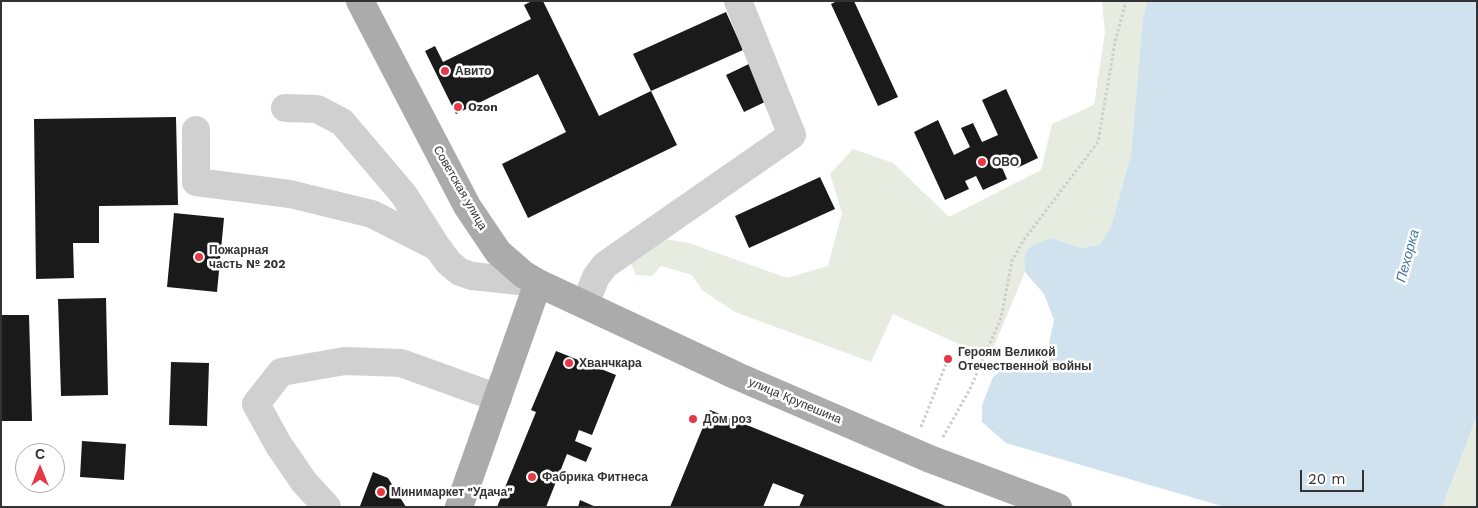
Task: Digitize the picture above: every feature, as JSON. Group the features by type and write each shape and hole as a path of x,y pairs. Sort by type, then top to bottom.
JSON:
{"main road":[{"name":"Советская улица","path":"360,1 468,206 498,252 538,283"},
{"name":"улица Крупешина","path":"538,283 737,376 921,455 1058,507"},
{"path":"459,507 538,283"}],"lane":[{"path":"585,304 596,278 605,265 792,135 738,1"},
{"path":"750,1 750,29"},
{"path":"285,108 318,110 342,122 404,195 437,247 449,263 460,272 472,276 538,283"},
{"path":"196,130 196,182 290,194 372,214 437,247"},
{"path":"327,507 304,482 278,444 256,404 282,372 345,361 401,363 498,398"}],"path":[{"path":"943,437 970,389 1001,318 1012,262 1022,241 1098,142 1115,42 1126,1"},
{"path":"921,427 948,360"}],"shaded area":[{"path":"1102,1 1147,1 1143,18 1131,154 1111,227 1099,245 1081,248 1051,238 1024,256 1025,272 989,358 893,314 871,362 735,312 703,291 692,275 661,266 652,276 636,275 629,259 664,239 689,243 787,278 828,266 842,213 830,174 853,149 893,163 949,217 1041,170 1052,124 1094,105 1105,33"},
{"path":"1477,414 1477,507 1442,507 1468,440"}],"water":[{"name":"Пехорка","path":"1147,1 1477,1 1477,414 1442,507 1225,507 1006,443 982,422 982,405 993,377 1010,364 1038,360 1048,348 1054,320 1044,294 1025,272 1024,256 1031,246 1051,238 1081,248 1099,245 1111,227 1131,154 1143,18"}],"building":[{"path":"532,1 543,1 599,116 651,91 677,145 528,218 502,164 566,132 538,74 456,114 425,51 435,46 443,62 531,19 524,5"},
{"path":"837,1 854,1 898,97 878,106 831,4"},
{"path":"726,12 743,50 651,91 633,54"},
{"path":"751,63 769,100 744,112 726,75"},
{"path":"1006,89 1038,158 1017,168 1013,160 1001,165 1007,179 983,190 976,176 965,181 969,189 945,200 914,132 938,120 954,155 970,147 961,128 973,123 982,142 998,135 982,100"},
{"path":"176,117 178,205 99,206 99,243 73,243 74,278 36,279 34,119"},
{"path":"820,177 835,209 749,248 735,216"},
{"path":"174,213 224,218 217,292 167,287"},
{"path":"106,298 108,395 61,396 58,299"},
{"path":"1,315 29,315 32,421 1,421"},
{"path":"556,351 616,375 592,435 579,430 575,441 592,448 586,462 567,454 546,507 497,507 536,412 531,410"},
{"path":"171,362 209,363 207,426 169,425"},
{"path":"710,410 948,507 799,507 804,495 773,483 763,507 670,507"},
{"path":"82,441 126,444 124,480 80,477"},
{"name":"Минимаркет \"Удача\"","path":"373,472 388,478 406,507 360,506"},
{"path":"580,500 596,507 578,507"}],"place":[{"name":"Авито","path":"445,71"},
{"name":"Ozon","path":"458,107"},
{"name":"ОВО","path":"982,162"},
{"name":"Пожарная часть № 202","path":"199,257"},
{"name":"Героям Великой Отечественной войны","path":"948,359"},
{"name":"Хванчкара","path":"569,363"},
{"name":"Дом роз","path":"693,419"},
{"name":"Фабрика Фитнеса","path":"532,477"},
{"name":"Минимаркет \"Удача\"","path":"381,492"}]}
